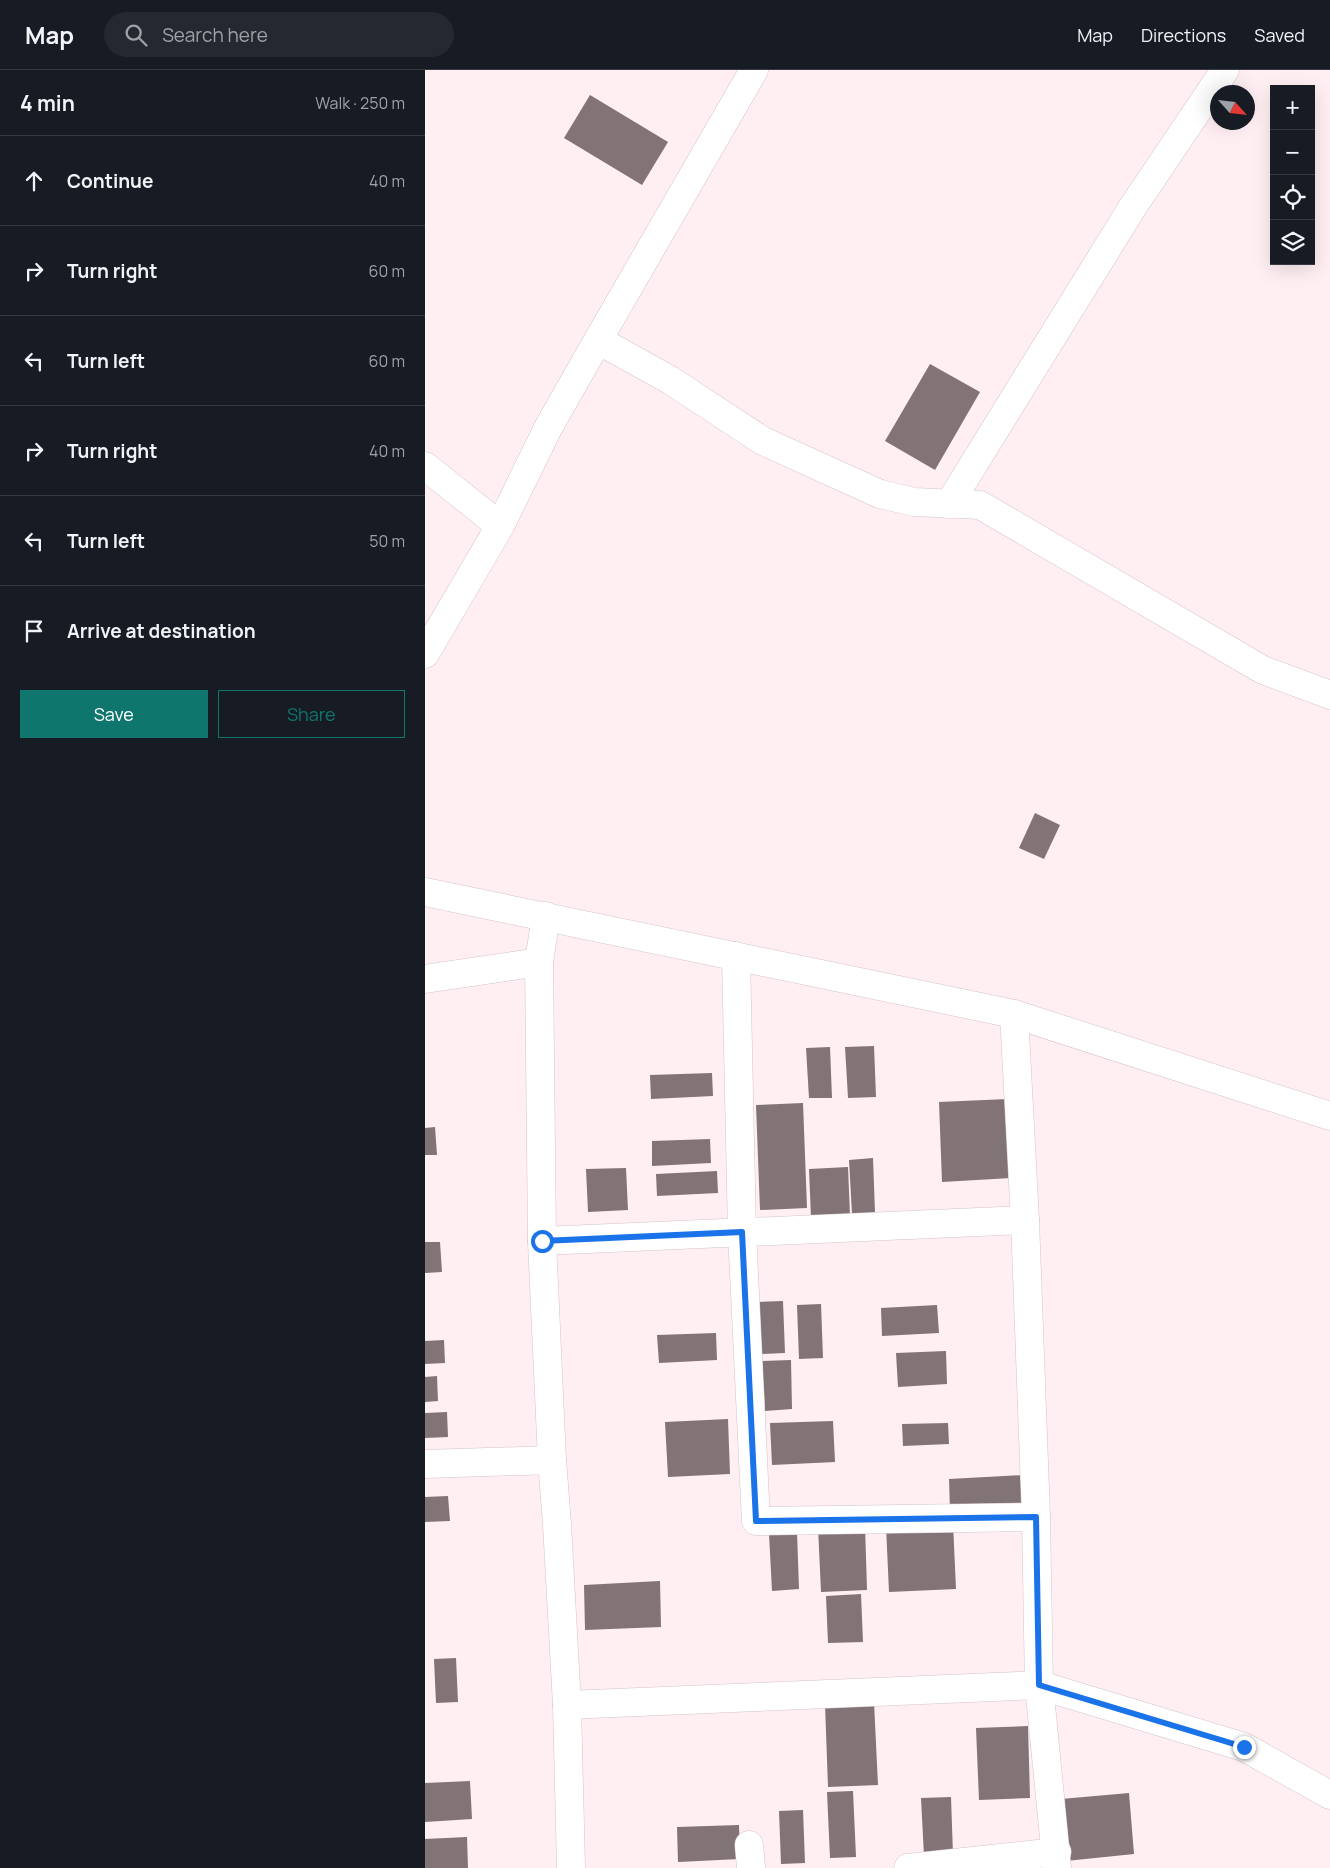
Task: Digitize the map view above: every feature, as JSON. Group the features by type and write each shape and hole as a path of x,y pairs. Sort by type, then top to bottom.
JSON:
{"street":[{"path":"425,654 500,526 548,428 597,340 755,70"},
{"path":"949,504 1132,208 1225,70"},
{"path":"597,340 670,380 763,442 880,494 913,502 980,505 1263,670 1330,695"},
{"path":"425,466 500,526"},
{"path":"425,892 1014,1014 1330,1116"},
{"path":"546,916 539,962 542,1241 552,1460 567,1705 571,1868"},
{"path":"736,956 742,1232 756,1521 1036,1517"},
{"path":"425,979 539,962"},
{"path":"908,1868 1057,1860 1039,1685 1036,1517 1025,1220 1014,1014"},
{"path":"542,1241 1025,1220"},
{"path":"425,1464 552,1460"},
{"path":"567,1705 1039,1685 1244,1747 1330,1795"}],"building":[{"path":"590,95 668,142 642,185 564,138"},
{"path":"930,364 980,392 935,470 885,441"},
{"path":"1035,813 1060,825 1044,859 1019,848"},
{"path":"874,1046 876,1097 848,1098 845,1047"},
{"path":"830,1047 832,1098 809,1098 806,1048"},
{"path":"712,1073 713,1096 651,1099 650,1075"},
{"path":"1008,1099 1011,1178 942,1182 939,1102"},
{"path":"803,1103 807,1208 760,1210 756,1105"},
{"path":"435,1127 437,1155 425,1155 425,1128"},
{"path":"710,1139 711,1163 652,1166 652,1141"},
{"path":"873,1158 875,1213 852,1214 849,1160"},
{"path":"848,1167 850,1216 811,1218 809,1169"},
{"path":"626,1168 628,1210 588,1212 586,1169"},
{"path":"717,1171 718,1193 657,1196 656,1174"},
{"path":"425,1242 440,1242 442,1272 425,1273"},
{"path":"783,1301 785,1353 759,1354 757,1302"},
{"path":"821,1304 823,1358 799,1359 797,1305"},
{"path":"937,1305 939,1333 882,1336 881,1308"},
{"path":"716,1333 717,1360 659,1363 657,1335"},
{"path":"444,1340 445,1363 425,1364 425,1341"},
{"path":"946,1351 947,1384 898,1387 896,1353"},
{"path":"791,1360 792,1409 765,1411 762,1361"},
{"path":"437,1376 438,1401 425,1402 425,1377"},
{"path":"447,1412 448,1437 425,1438 425,1413"},
{"path":"728,1419 730,1474 668,1477 665,1422"},
{"path":"833,1421 835,1462 772,1465 770,1423"},
{"path":"948,1423 949,1444 903,1446 902,1424"},
{"path":"1024,1475 1025,1507 950,1510 949,1479"},
{"path":"448,1496 450,1521 425,1522 425,1497"},
{"path":"953,1523 956,1589 889,1592 886,1526"},
{"path":"865,1525 867,1590 821,1592 818,1527"},
{"path":"797,1532 799,1589 772,1591 769,1534"},
{"path":"660,1581 661,1627 585,1630 584,1585"},
{"path":"861,1594 863,1642 828,1643 826,1596"},
{"path":"456,1658 458,1702 436,1703 434,1659"},
{"path":"874,1702 878,1785 828,1787 825,1704"},
{"path":"1028,1726 1030,1798 979,1800 976,1728"},
{"path":"470,1781 472,1819 425,1822 425,1783"},
{"path":"853,1791 856,1857 830,1858 827,1792"},
{"path":"1129,1793 1134,1854 1066,1861 1061,1799"},
{"path":"951,1797 953,1855 924,1856 921,1798"},
{"path":"803,1810 805,1863 781,1864 779,1811"},
{"path":"739,1825 740,1859 678,1862 677,1827"},
{"path":"467,1837 468,1868 425,1868 425,1839"}],"route":[{"path":"542,1241 742,1232 756,1521 1036,1517 1039,1685 1244,1747"}]}
